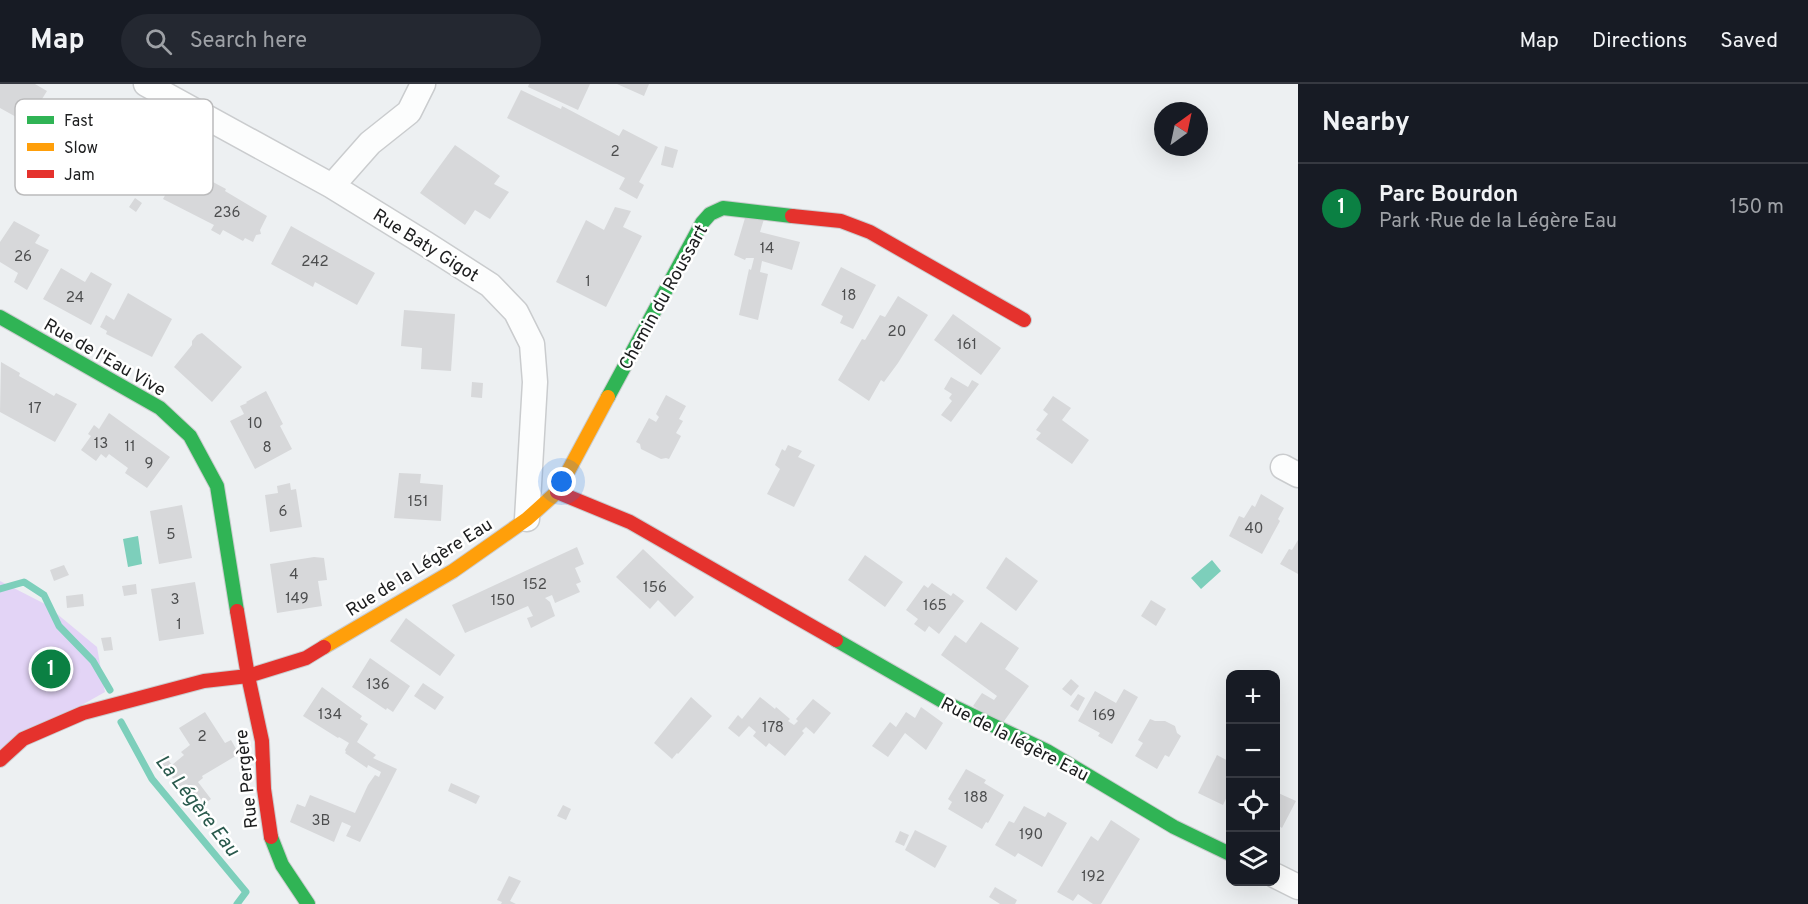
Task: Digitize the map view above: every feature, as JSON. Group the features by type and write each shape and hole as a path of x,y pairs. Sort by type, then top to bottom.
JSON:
{"street":[{"name":"Rue Baty Gigot","path":"146,84 173,99"},
{"path":"332,186 370,143 409,112 423,84"},
{"name":"Rue Baty Gigot","path":"213,121 332,186 490,285 516,312 532,344 535,382 527,519"},
{"name":"Chemin du Roussart","path":"557,492 702,223 710,214 723,208 841,221 870,232 1024,320"},
{"name":"Rue de l'Eau Vive","path":"0,317 160,408 190,436 217,486 248,676"},
{"name":"Rue de la Légère Eau","path":"0,760 23,739 83,713 204,681 248,676 306,658 453,571 527,519 557,492"},
{"name":"Rue de la légère Eau","path":"557,492 630,522 944,702 1047,751 1174,827 1226,852"},
{"name":"Rue Pergère","path":"248,676 262,741 269,831 282,865 308,904"},
{"path":"1280,878 1298,887"}],"shaded area":[{"path":"138,536 142,564 128,567 123,539"},
{"path":"1212,560 1221,571 1201,589 1191,578"},
{"path":"0,581 45,604 97,647 105,692 0,751"}],"building":[{"path":"0,84 35,84 47,91 42,99 15,99 15,116 0,108"},
{"path":"529,84 590,84 578,110 528,87"},
{"path":"617,84 649,84 644,96"},
{"path":"521,90 561,109 562,106 619,136 623,129 658,147 639,182 644,185 637,199 619,189 625,178 507,118"},
{"path":"455,145 500,176 494,184 509,192 490,219 475,210 465,225 420,193"},
{"path":"665,146 678,150 673,168 661,165"},
{"path":"213,182 267,216 260,230 261,234 256,235 253,242 245,238 243,241 223,230 220,235 211,230 214,225 163,199 165,195 213,195"},
{"path":"135,198 142,203 136,212 129,207"},
{"path":"615,207 631,211 623,227 642,236 606,307 556,282 586,220 604,230"},
{"path":"745,218 764,219 760,232 800,242 792,270 762,261 760,272 768,274 758,320 739,315 749,269 751,270 754,258 745,260 734,255"},
{"path":"14,221 40,235 35,243 49,250 27,290 14,282 18,273 0,262 0,242"},
{"path":"291,226 375,273 357,305 315,282 313,287 271,264"},
{"path":"841,267 876,285 853,329 840,323 843,316 821,305"},
{"path":"61,268 85,282 91,272 112,284 91,325 43,299"},
{"path":"128,293 172,319 152,357 106,334 107,331 100,327 106,315 114,320"},
{"path":"898,296 928,315 898,363 884,382 881,380 869,401 838,380 862,339 865,340 880,315 885,317"},
{"path":"404,310 455,314 451,371 421,369 422,348 401,346"},
{"path":"953,314 1001,348 981,375 934,340"},
{"path":"202,333 242,367 212,402 174,367 192,345 192,341"},
{"path":"1,362 20,373 19,376 54,396 56,393 77,404 55,442 0,412"},
{"path":"951,377 968,387 972,380 979,384 951,422 941,415 952,401 949,398 952,394 944,389"},
{"path":"472,382 483,383 482,398 471,397"},
{"path":"266,391 283,424 280,426 292,449 255,469 230,421 244,414 240,406"},
{"path":"666,395 686,406 679,419 683,421 676,433 681,436 669,459 661,459 641,449 640,444 636,442 649,418 656,422 659,417 656,414"},
{"path":"1053,396 1071,408 1062,420 1089,440 1072,464 1036,439 1041,433 1036,430 1048,414 1043,410"},
{"path":"109,413 170,457 147,488 125,473 128,468 109,454 106,458 101,454 96,461 81,450 91,436 88,434 94,425 99,429"},
{"path":"788,445 802,451 798,457 815,465 794,507 767,494 780,469 775,465 782,449 785,451"},
{"path":"399,473 421,474 420,483 443,485 441,521 394,518"},
{"path":"290,483 291,490 296,489 302,527 270,532 265,495 278,493 277,486"},
{"path":"1261,494 1284,508 1278,519 1280,521 1262,554 1229,536 1239,516 1244,518 1252,505 1255,507"},
{"path":"182,505 192,558 159,564 150,511"},
{"path":"1298,540 1298,574 1280,564"},
{"path":"577,547 584,564 575,568 581,582 576,584 580,592 555,603 552,595 545,598 550,602 555,616 531,628 527,618 533,616 528,606 465,633 452,605"},
{"path":"643,549 694,597 675,617 658,600 650,609 616,577"},
{"path":"865,555 903,582 885,607 848,580"},
{"path":"314,557 324,558 327,580 318,581 322,606 277,613 270,564"},
{"path":"1006,557 1038,581 1016,611 986,588"},
{"path":"64,565 69,575 54,581 50,570"},
{"path":"195,582 204,634 159,641 151,589"},
{"path":"932,583 951,596 953,593 964,601 939,634 929,626 925,632 914,624 918,619 906,610 924,585 928,588"},
{"path":"136,584 137,594 124,596 122,586"},
{"path":"83,594 84,606 67,608 66,596"},
{"path":"1151,600 1166,609 1156,626 1141,616"},
{"path":"406,618 455,655 440,676 390,641"},
{"path":"981,622 1019,648 1005,669 1029,686 1002,724 973,706 982,693 994,700 997,696 941,655 955,635 966,643"},
{"path":"111,637 113,650 104,651 101,638"},
{"path":"370,658 410,686 393,712 387,708 386,710 352,687"},
{"path":"1071,679 1079,686 1071,696 1062,689"},
{"path":"423,683 444,697 435,710 414,696"},
{"path":"322,687 362,716 360,719 368,724 357,742 376,755 373,758 397,769 360,842 346,836 351,826 342,822 334,842 290,822 297,804 305,807 310,795 355,813 368,785 375,775 379,777 381,772 368,765 367,768 345,753 349,743 303,716"},
{"path":"1124,689 1138,697 1112,744 1098,736 1100,733 1078,721 1095,691 1116,703"},
{"path":"1078,694 1085,698 1078,711 1070,706"},
{"path":"691,697 712,716 672,759 654,743"},
{"path":"760,697 775,709 776,707 794,725 798,721 796,719 813,699 831,713 814,734 806,727 802,731 804,733 785,756 769,743 766,747 753,736 756,732 749,726 739,737 728,728 738,715 742,719"},
{"path":"921,707 943,723 926,750 905,733 888,757 872,746 890,722 896,727 906,712 915,718"},
{"path":"205,712 225,743 231,740 239,754 202,776 203,778 198,782 211,799 198,809 158,760 164,754 172,765 184,755 181,752 190,745 179,728"},
{"path":"1150,719 1165,721 1175,726 1177,733 1181,736 1169,757 1165,755 1157,769 1135,756 1143,743 1138,740"},
{"path":"1217,755 1226,760 1226,799 1223,805 1198,793"},
{"path":"966,769 986,780 984,783 1004,795 982,829 948,809 952,802 948,799"},
{"path":"451,783 480,796 476,804 448,791"},
{"path":"1280,794 1296,801 1282,828 1280,827"},
{"path":"563,805 571,809 566,820 557,816"},
{"path":"1024,806 1045,817 1048,812 1067,823 1042,867 1018,853 1015,857 995,845 1009,821 1014,823"},
{"path":"1111,820 1140,839 1101,904 1093,904 1078,894 1073,901 1057,892 1091,836 1098,841"},
{"path":"915,830 947,846 935,868 905,850"},
{"path":"900,831 909,835 904,846 895,842"},
{"path":"509,876 521,881 510,901 516,904 501,904 502,902 497,900"},
{"path":"995,887 1017,900 1015,904 1000,904 989,897"}],"waterway":[{"name":"La Légère Eau","path":"0,589 24,582 44,595 59,626 93,661 110,690"},
{"name":"La Légère Eau","path":"121,722 152,779 246,892 237,904"}],"traffic: fast":[{"path":"608,397 702,223 710,214 723,208 792,216"},
{"path":"0,317 160,408 190,436 217,486 237,611"},
{"path":"836,640 944,702 1047,751 1174,827 1226,852"},
{"path":"271,837 282,865 308,904"}],"traffic: slow":[{"path":"324,647 453,571 527,519 557,492 608,397"}],"traffic: jam":[{"path":"792,216 841,221 870,232 1024,320"},
{"path":"557,492 630,522 836,640"},
{"path":"237,611 262,741 264,789 271,837"},
{"path":"0,760 23,739 83,713 204,681 248,676 306,658 324,647"}],"place":[{"name":"Parc Bourdon","path":"51,669"}]}
